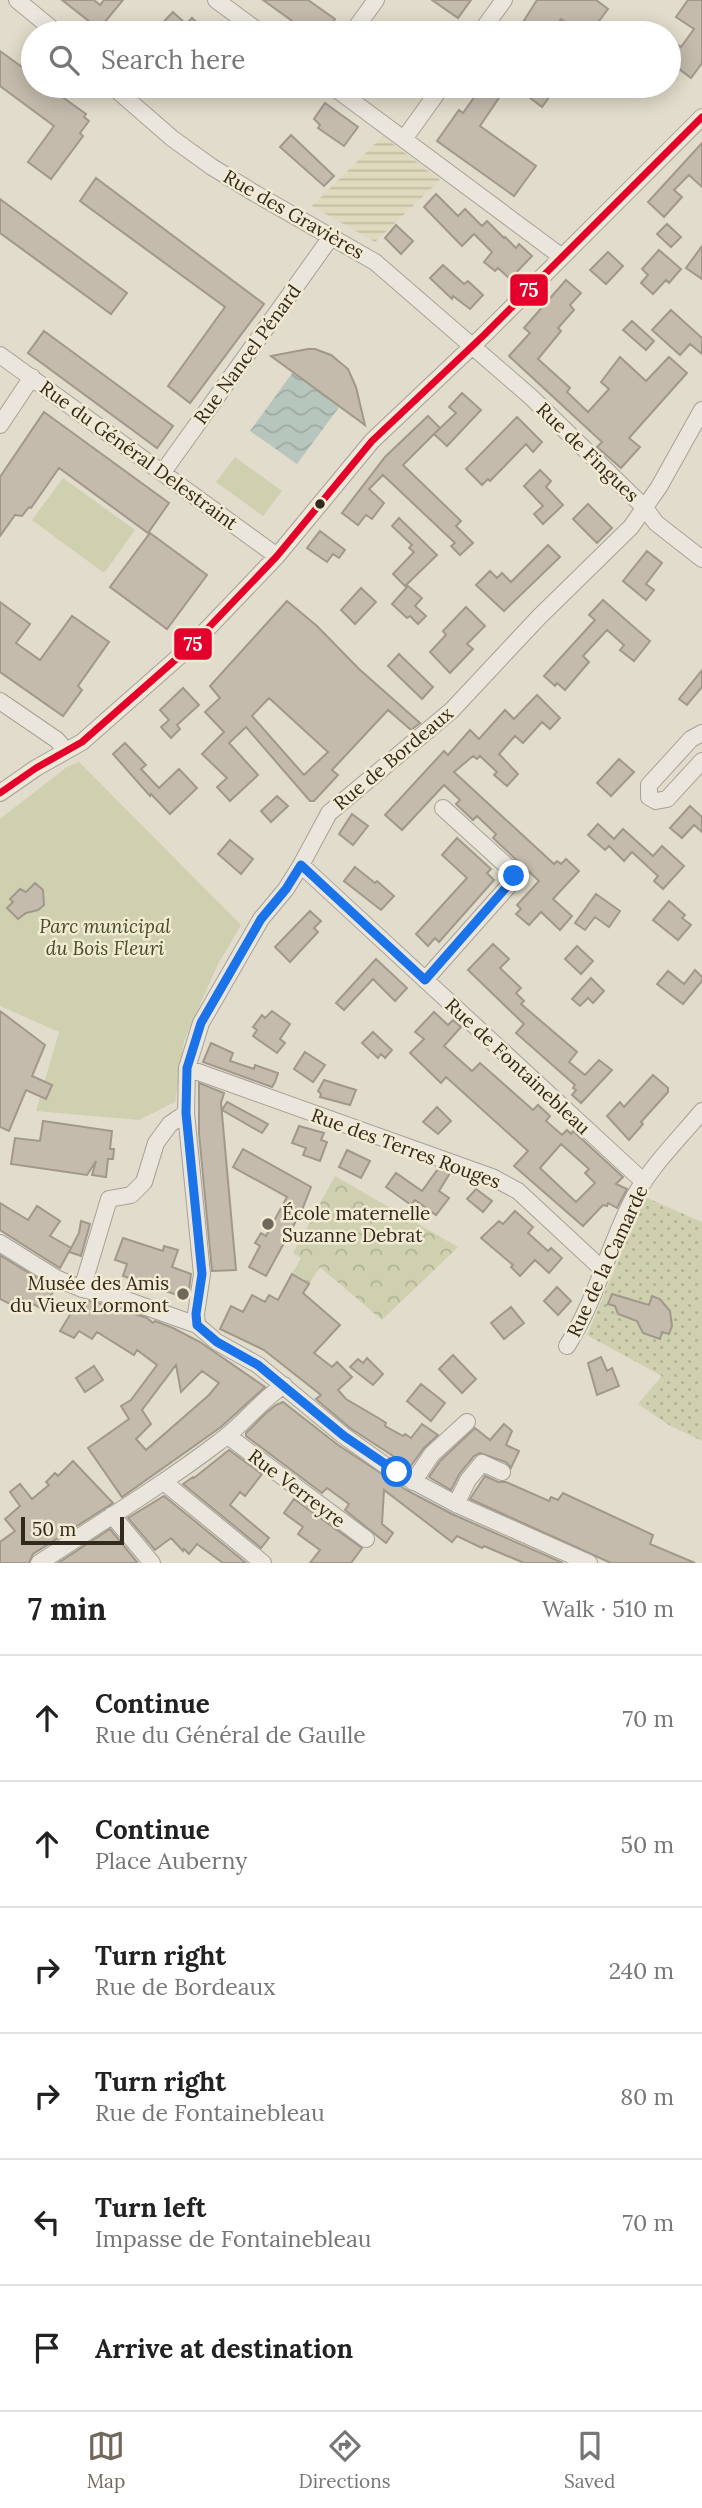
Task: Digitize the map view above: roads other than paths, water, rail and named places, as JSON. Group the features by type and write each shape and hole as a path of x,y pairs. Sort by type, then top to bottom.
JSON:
{"street":[{"path":"17,0 42,21"},
{"path":"216,0 245,21"},
{"path":"361,21 376,0"},
{"path":"489,21 504,0"},
{"name":"Rue des Gravières","path":"126,98 173,139 212,167 375,262 473,346"},
{"path":"348,98 562,257"},
{"path":"404,139 433,98"},
{"path":"0,793 36,768 82,742 191,646 277,556 372,441 473,346 702,117"},
{"name":"Rue Nancel Pénard","path":"163,472 331,237"},
{"name":"Rue de Fingues","path":"473,346 531,397 645,508 656,523 702,559"},
{"name":"Rue du Général Delestraint","path":"0,355 277,556"},
{"path":"0,425 32,377"},
{"name":"Rue de Bordeaux","path":"197,1325 202,1274 186,1113 187,1068 201,1023 261,919 286,889 301,865 329,813 452,709 539,617 631,527 645,508 702,410"},
{"path":"0,701 57,740 66,751"},
{"path":"702,733 691,739 649,785 649,797 656,801 667,799 702,761"},
{"path":"425,980 514,876 508,867 443,808"},
{"name":"Rue de Fontainebleau","path":"301,865 644,1182"},
{"name":"Rue des Terres Rouges","path":"187,1068 492,1177 518,1191 601,1268"},
{"name":"Rue de la Camarde","path":"567,1346 578,1328 601,1268 644,1182 702,1111"},
{"path":"82,1289 109,1199 131,1195 144,1182 156,1143 170,1124 186,1113"},
{"path":"0,1243 56,1279 82,1289 118,1297 197,1325 209,1337 258,1365 344,1436 413,1482 589,1563"},
{"path":"39,1563 165,1483 228,1436 271,1393 284,1385"},
{"path":"413,1482 432,1454 467,1422"},
{"name":"Rue Verreyre","path":"228,1436 366,1539"},
{"path":"456,1504 468,1480 482,1463 502,1472"},
{"path":"165,1483 263,1563"},
{"path":"112,1515 152,1563"}],"water":[{"path":"293,372 340,406 297,464 250,431"}],"place":[{"name":"École maternelle Suzanne Debrat","path":"268,1224"},
{"name":"Musée des Amis du Vieux Lormont","path":"183,1294"}],"park label":[{"name":"Parc municipal du Bois Fleuri","path":"105,937"}]}
